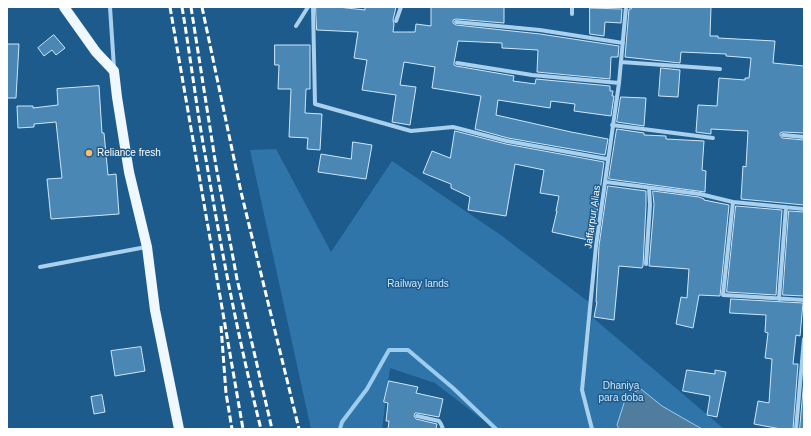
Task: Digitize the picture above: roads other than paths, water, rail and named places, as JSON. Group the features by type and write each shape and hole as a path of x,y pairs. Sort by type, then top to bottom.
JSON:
{"main road":[{"path":"64,7 96,52 114,71 130,172 147,247 155,310 179,429"}],"street":[{"path":"110,7 114,71"},
{"path":"296,26 308,7"},
{"path":"313,7 315,104 411,131 453,127 507,141 608,159"},
{"path":"396,21 401,7"},
{"path":"572,7 572,14"},
{"name":"Jaffarpur Alias","path":"592,429 582,390 596,246 619,83 626,7"},
{"path":"456,22 540,30 623,43"},
{"path":"621,62 720,69"},
{"path":"457,63 532,75 619,83"},
{"path":"612,125 713,138"},
{"path":"783,134 804,137"},
{"path":"606,182 700,194 733,202 804,209"},
{"path":"646,264 650,205 649,188"},
{"path":"733,202 723,295 804,300"},
{"path":"779,299 786,207"},
{"path":"40,267 147,247"},
{"path":"796,429 804,339"},
{"path":"417,416 439,421 443,429"}],"waterway":[{"path":"340,429 342,422 367,389 389,350 408,350 453,388 496,429"}],"railway":[{"path":"170,7 243,429"},
{"path":"182,7 200,126 231,298 261,429"},
{"path":"191,7 216,166 237,279 272,429"},
{"path":"202,7 241,192 299,429"},
{"path":"221,326 226,393 232,429"}],"place":[{"name":"Reliance fresh","path":"89,153"}],"park label":[{"name":"Railway lands","path":"418,284"},
{"name":"Dhaniya para doba","path":"621,392"}]}
